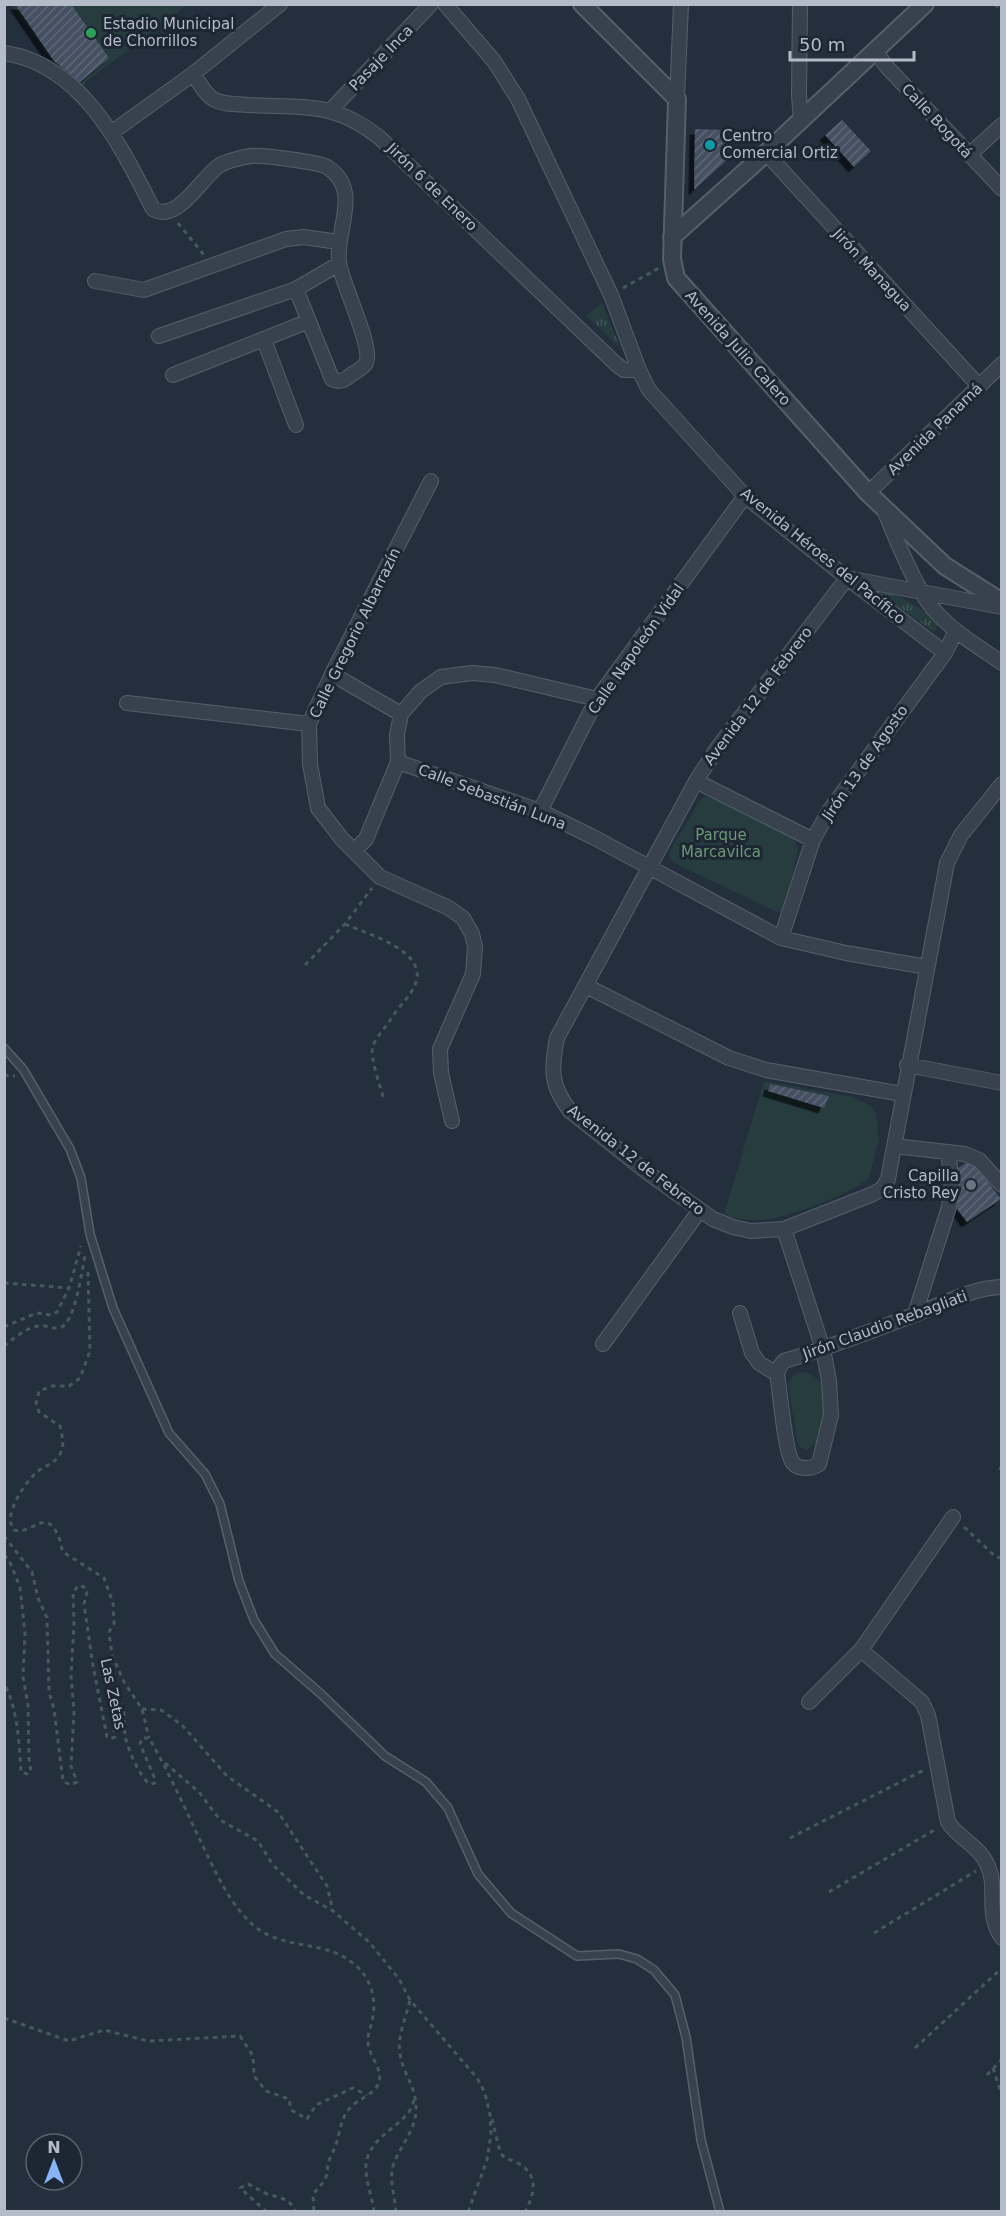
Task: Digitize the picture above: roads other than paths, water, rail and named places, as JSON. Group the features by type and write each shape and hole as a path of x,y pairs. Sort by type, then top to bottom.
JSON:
{"street":[{"path":"111,133 193,74 280,4"},
{"name":"Pasaje Inca","path":"330,111 431,4"},
{"name":"Avenida Héroes del Pacífico","path":"445,4 494,61 518,99 611,295 639,370 649,390 745,496 847,578 945,652"},
{"path":"582,4 677,99"},
{"name":"Avenida Julio Calero","path":"681,4 672,237 672,259 676,278 884,510 945,566 1002,602"},
{"path":"800,4 801,120"},
{"path":"672,237 766,153 925,4"},
{"name":"Calle Bogotá","path":"875,51 1002,189"},
{"path":"4,53 34,60 62,77 93,108 111,133 153,209 160,213 169,212 182,203 220,165 251,156 325,165 341,178 346,195 343,225 338,242 339,264 364,338 368,358 365,365 344,380 332,379 296,289"},
{"name":"Jirón 6 de Enero","path":"193,74 210,97 221,102 313,107 346,116 365,126 616,364 624,370 639,370"},
{"path":"969,155 1002,125"},
{"name":"Jirón Managua","path":"766,153 979,386"},
{"path":"95,281 144,290 294,237 338,242"},
{"path":"159,336 296,289 339,264"},
{"path":"173,375 309,321"},
{"path":"264,340 296,424"},
{"name":"Avenida Panamá","path":"868,493 1002,364"},
{"name":"Calle Gregorio Albarrazín","path":"432,481 332,674 309,724 310,764 318,808 342,839 380,877 449,908 463,918 472,934 475,947 473,974 440,1049 441,1072 452,1121"},
{"name":"Calle Napoleón Vidal","path":"540,811 597,699 745,496"},
{"path":"884,510 894,535 934,611 956,631 1002,663"},
{"path":"847,578 1002,607"},
{"name":"Avenida 12 de Febrero","path":"847,578 718,747 696,781 557,1038 552,1066 554,1085 560,1098 570,1111 700,1210 713,1219 733,1227 751,1231 784,1229 883,1188 888,1179 902,1094 947,863 961,836 1002,784"},
{"name":"Jirón 13 de Agosto","path":"781,938 813,840 829,811 945,652 956,631"},
{"path":"332,674 401,714 421,691 441,677 472,673 495,675 597,699"},
{"path":"127,703 309,724"},
{"name":"Calle Sebastián Luna","path":"401,714 397,735 398,762 540,811 781,938 846,953 927,967"},
{"path":"354,851 366,838 398,762"},
{"path":"696,781 813,840"},
{"path":"586,986 729,1058 766,1070 813,1080 902,1094"},
{"path":"908,1065 1002,1083"},
{"path":"894,1146 965,1154 979,1160 1002,1185"},
{"path":"915,1314 949,1207 952,1181 948,1152"},
{"path":"603,1344 700,1210"},
{"path":"740,1313 752,1353 759,1363 777,1374 791,1460 794,1465 805,1468 814,1467 819,1464 822,1455 832,1400 823,1349 784,1229"},
{"name":"Jirón Claudio Rebagliati","path":"777,1374 784,1361 823,1349 983,1290 1002,1287"},
{"path":"808,1702 861,1650 953,1517"},
{"path":"861,1650 922,1702 928,1715 948,1822 952,1829 988,1864 991,1875 993,1922 1002,1938"}],"lane":[{"path":"4,1048 23,1069 70,1149 81,1178 90,1234 113,1308 169,1433 205,1474 220,1504 239,1581 254,1620 275,1654 385,1755 426,1782 448,1808 478,1874 511,1913 577,1956 619,1954 637,1959 654,1970 675,1995 686,2037 701,2140 720,2211"}],"place":[{"name":"Estadio Municipal de Chorrillos","path":"91,33"},
{"name":"Centro Comercial Ortiz","path":"710,145"},
{"name":"Capilla Cristo Rey","path":"971,1185"}],"park label":[{"name":"Parque Marcavilca","path":"721,844"}]}
